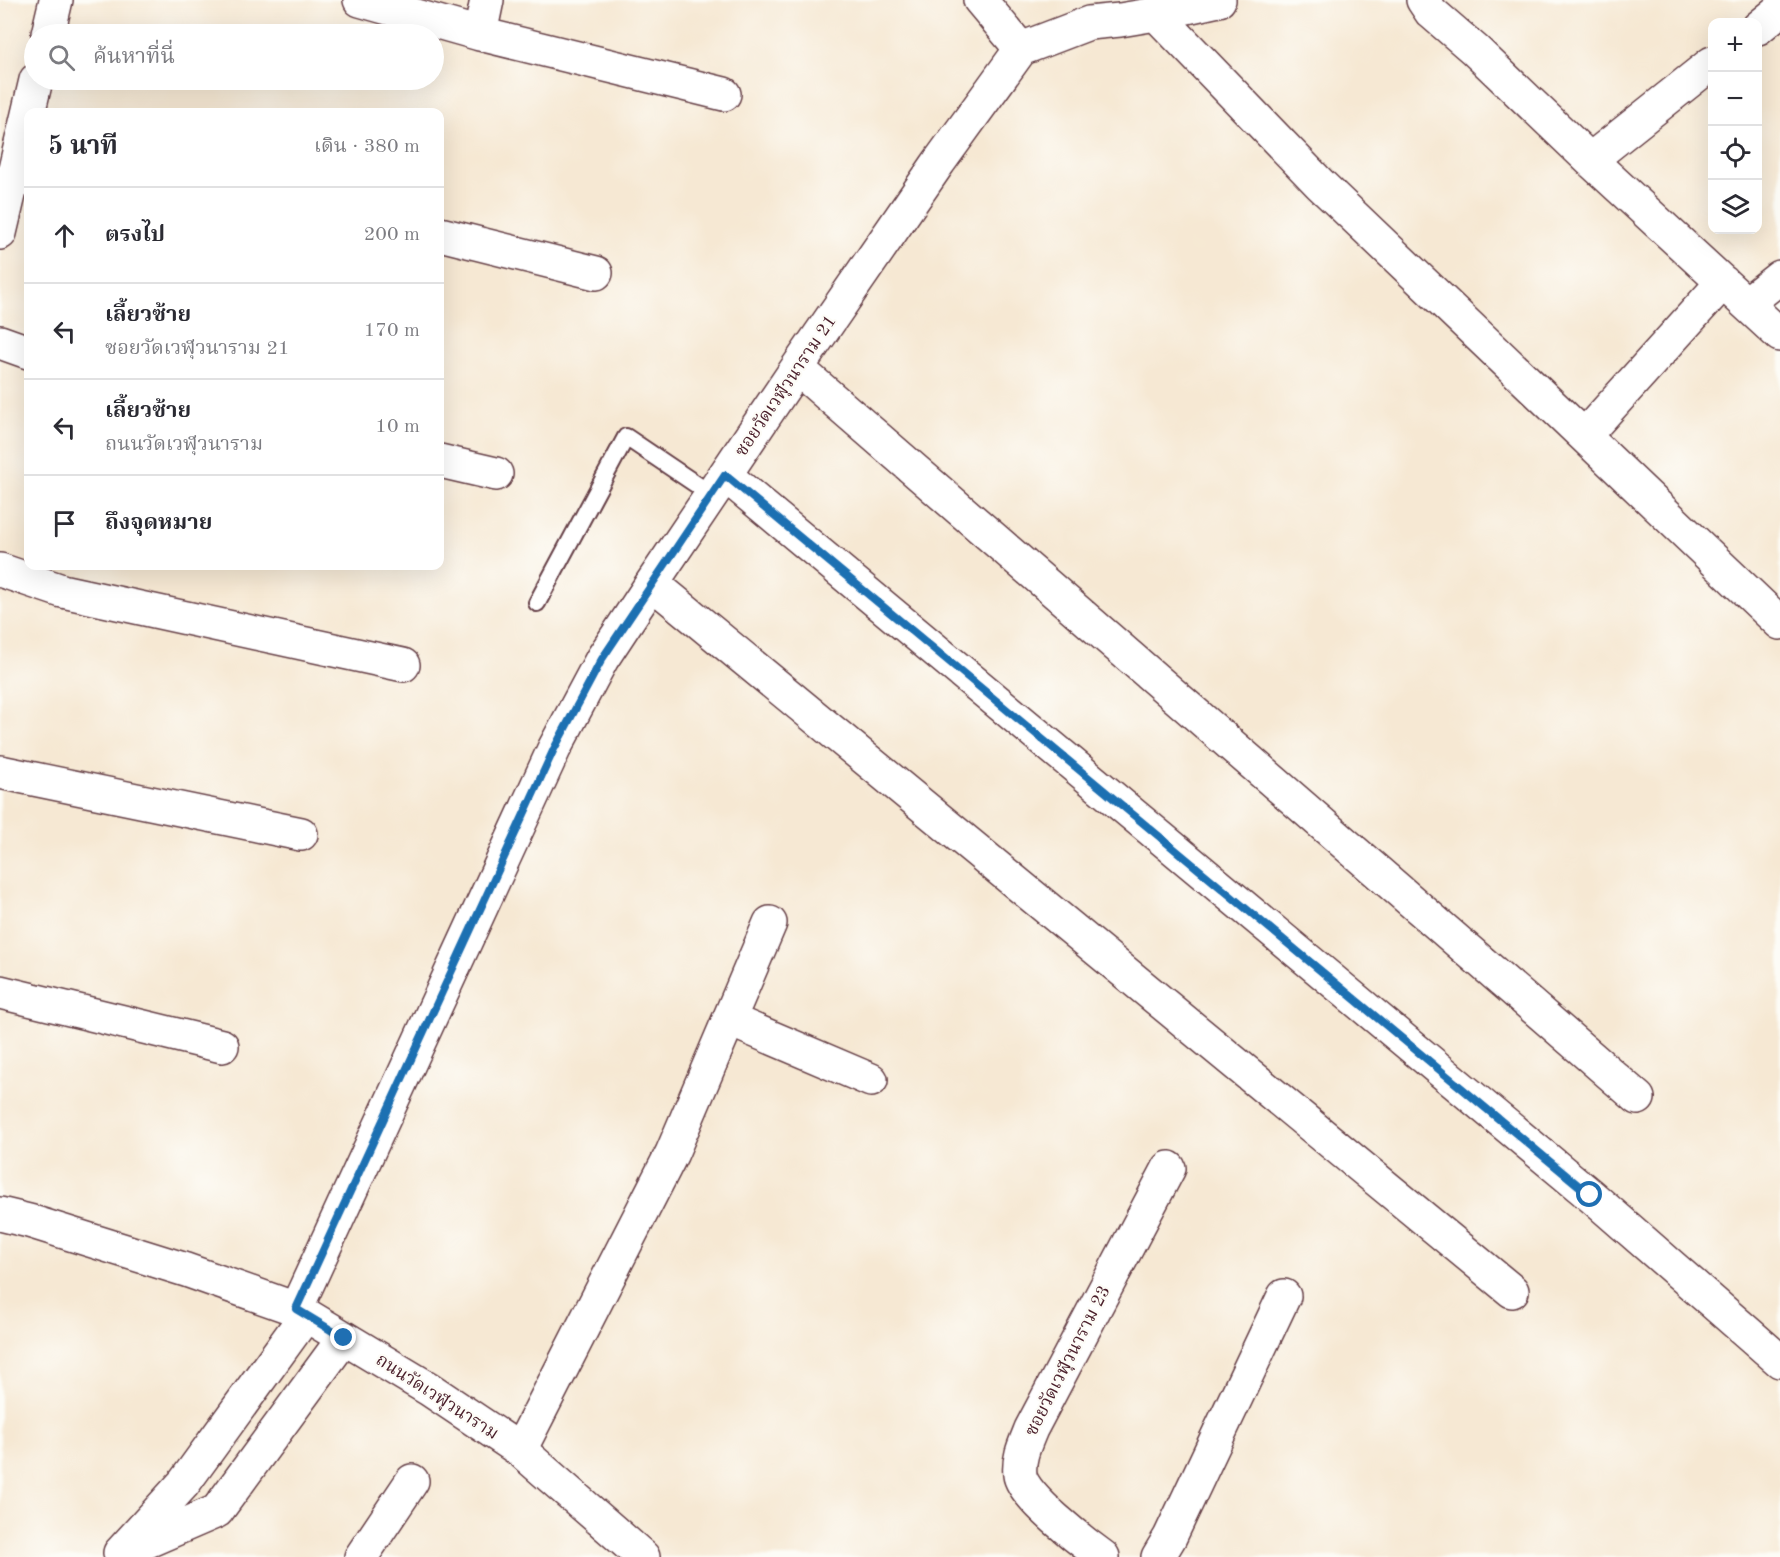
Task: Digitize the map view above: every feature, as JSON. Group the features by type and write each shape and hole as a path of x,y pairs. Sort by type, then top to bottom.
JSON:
{"street":[{"path":"50,24 56,0"},
{"path":"360,0 480,34 723,94"},
{"path":"480,34 487,0"},
{"path":"980,0 1021,50 1089,23 1120,21 1219,0"},
{"path":"1423,0 1431,12 1475,50 1590,160 1780,335"},
{"path":"1762,25 1780,10"},
{"path":"1156,14 1320,184 1780,622"},
{"name":"ซอยวัดเวฬุวนาราม 21","path":"118,1555 184,1483 301,1312 554,749 602,659 797,368 939,162 1021,50"},
{"path":"1590,160 1708,67"},
{"path":"25,108 32,90"},
{"path":"0,233 17,130 24,112"},
{"path":"444,235 596,273"},
{"path":"1747,303 1780,277"},
{"path":"1584,436 1723,282"},
{"path":"0,342 24,351"},
{"path":"797,368 1638,1098"},
{"path":"444,461 496,474"},
{"path":"718,485 1590,1195 1780,1361"},
{"path":"0,570 62,591 403,665"},
{"path":"652,583 1512,1291"},
{"path":"0,772 301,834"},
{"path":"520,1450 672,1153 770,923"},
{"path":"0,992 222,1046"},
{"path":"730,1020 871,1080"},
{"name":"ซอยวัดเวฬุวนาราม 23","path":"1086,1552 1034,1498 1020,1477 1021,1453 1169,1167"},
{"name":"ถนนวัดเวฬุวนาราม","path":"0,1214 186,1270 301,1312 429,1389 520,1450 643,1557"},
{"path":"1158,1557 1170,1537 1284,1296"},
{"path":"118,1555 218,1511 344,1338"},
{"path":"360,1557 412,1481"}],"lane":[{"path":"537,603 626,437 718,485"}],"route":[{"path":"344,1338 296,1309 554,749 602,659 725,475 1590,1195"}]}
